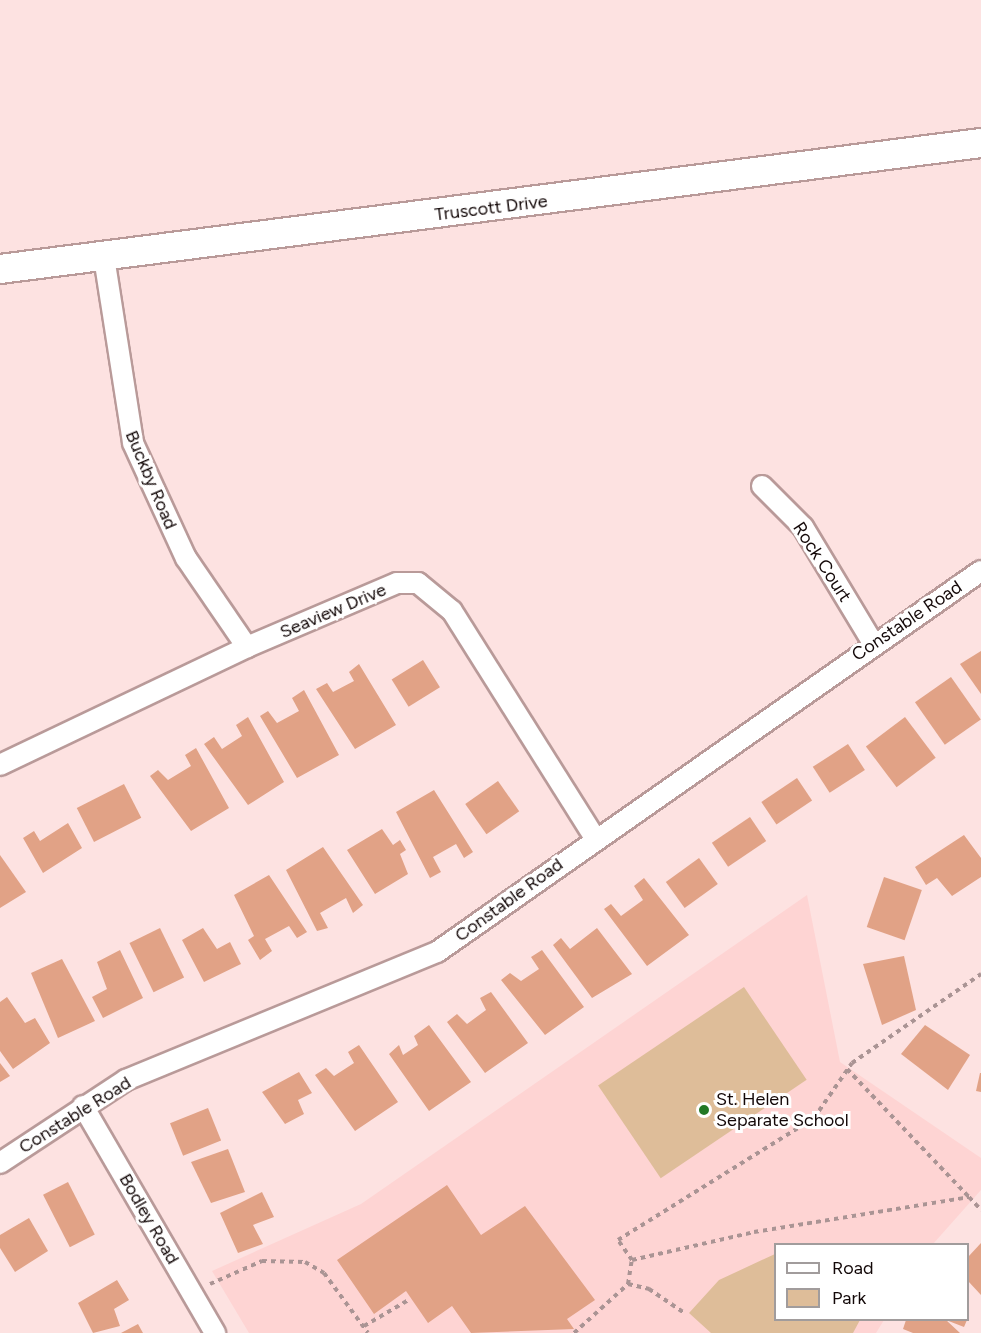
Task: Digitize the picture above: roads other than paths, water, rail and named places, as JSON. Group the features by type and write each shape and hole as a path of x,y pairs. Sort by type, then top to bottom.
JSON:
{"street":[{"name":"Truscott Drive","path":"0,269 981,143"},
{"name":"Buckby Road","path":"104,257 132,443 186,558 247,647"},
{"name":"Rock Court","path":"762,486 803,526 873,644"},
{"name":"Constable Road","path":"0,1163 83,1106 126,1080 437,952 595,838 981,571"},
{"name":"Seaview Drive","path":"0,765 247,647 397,584 418,583 452,611 595,838"},
{"name":"Bodley Road","path":"83,1106 215,1333"}],"place":[{"name":"St. Helen Separate School","path":"704,1110"}]}
